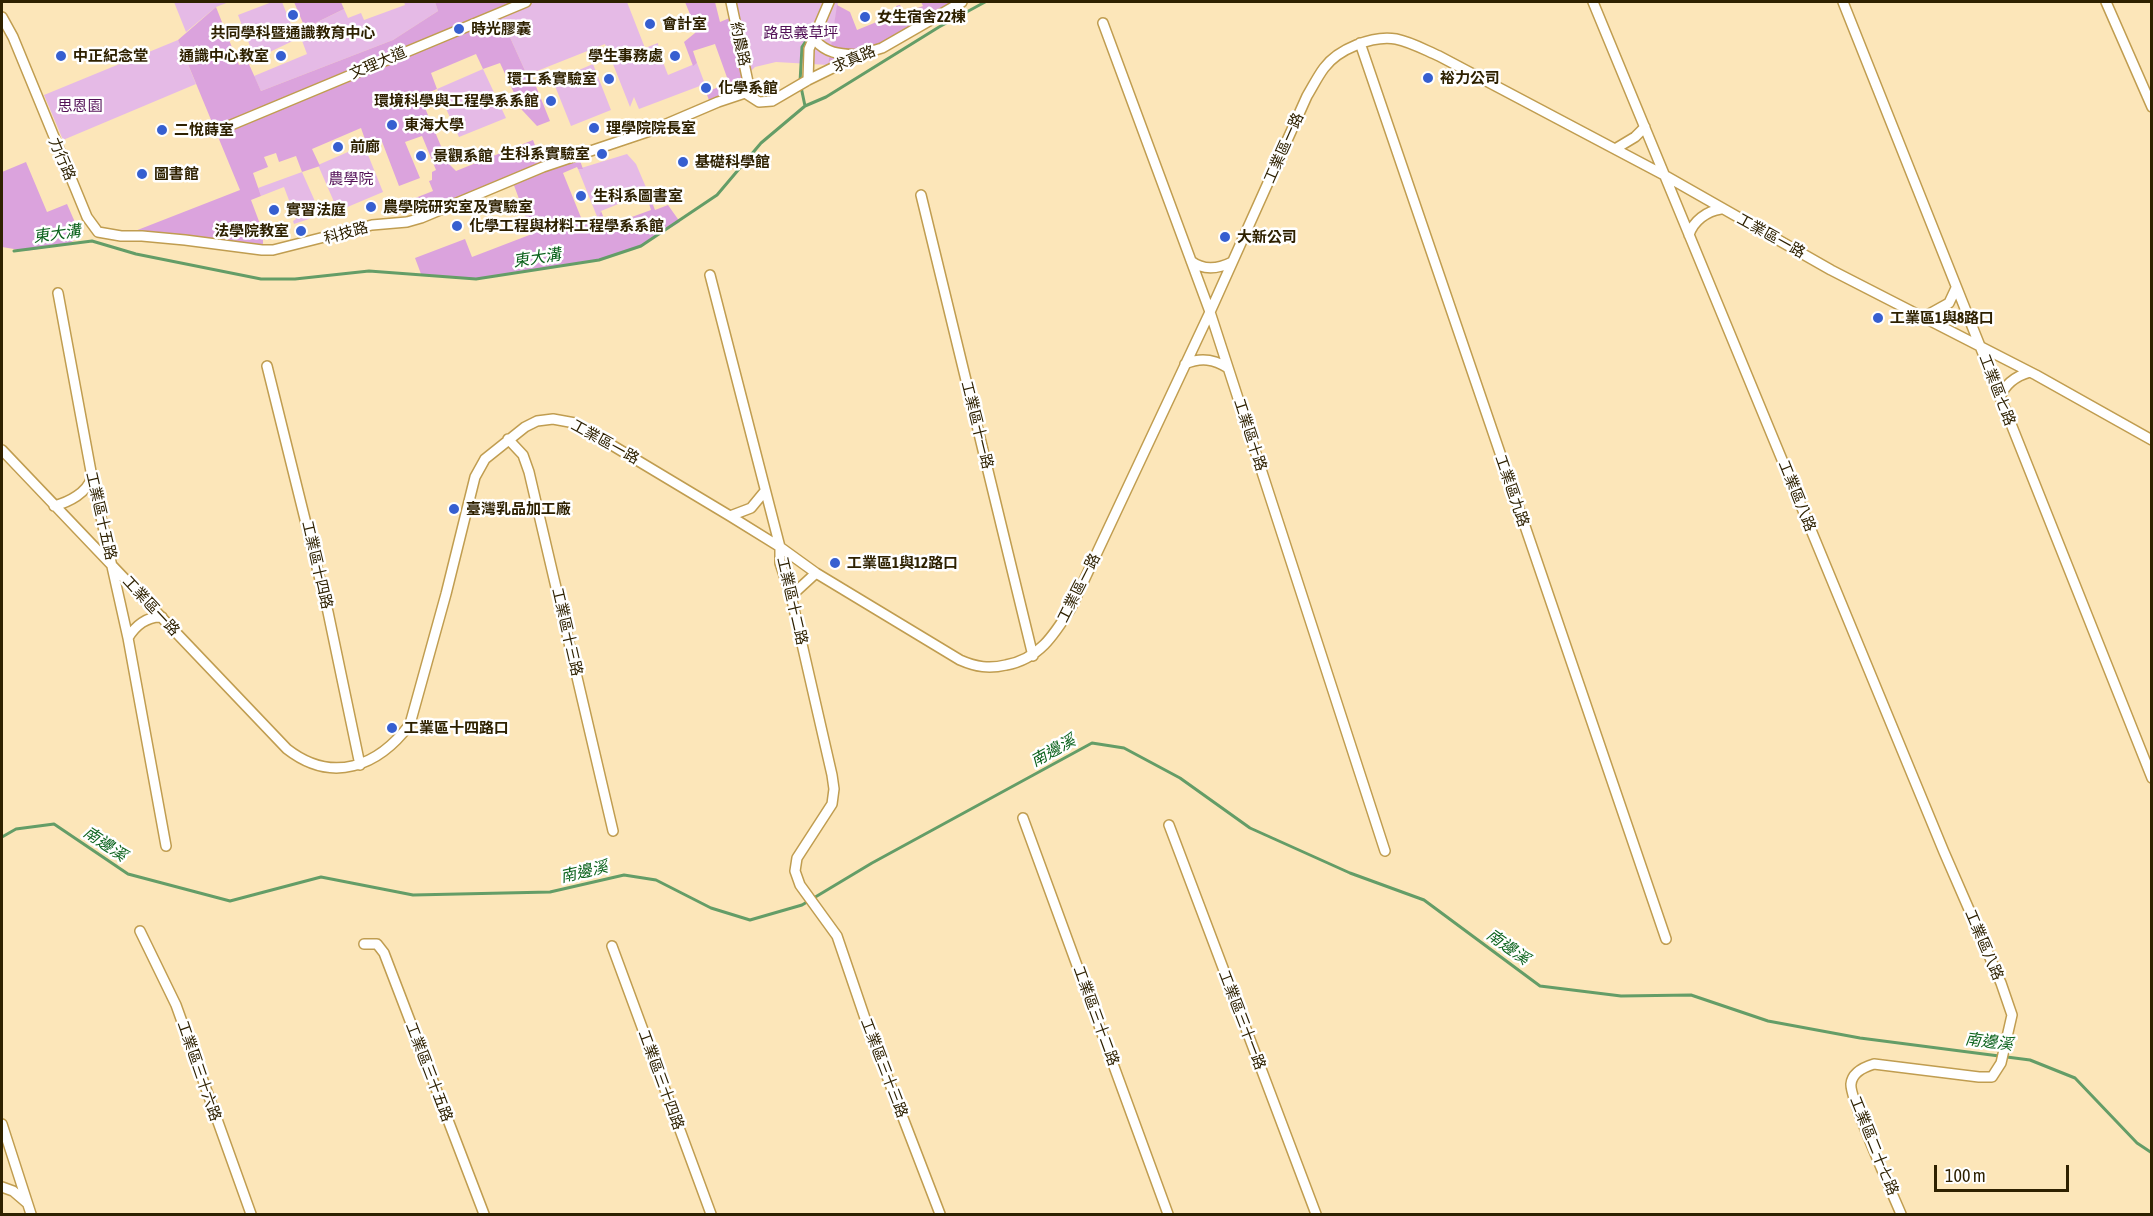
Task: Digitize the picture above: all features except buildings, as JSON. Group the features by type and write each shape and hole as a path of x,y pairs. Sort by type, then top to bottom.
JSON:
{"street":[{"name":"文理大道","path":"231,125 526,2"},
{"name":"約農路","path":"730,2 748,82 745,93"},
{"name":"求真路","path":"745,93 765,103 859,55 882,48 963,2"},
{"name":"工業區八路","path":"1593,2 2003,991 2012,1016 2001,1063 1992,1077"},
{"name":"工業區七路","path":"1843,2 2151,778"},
{"path":"2106,2 2151,107"},
{"path":"808,80 809,49 828,4"},
{"name":"力行路","path":"2,17 13,37 87,217 98,232"},
{"name":"工業區十路","path":"1102,23 1210,312 1385,851"},
{"name":"工業區一路","path":"2,450 267,728 300,759 314,765 342,768 360,765 386,750 410,724 475,477 485,459 508,439 537,421 552,419 575,423 780,547 816,573 970,665 991,668 1022,662 1033,656 1048,642 1071,608 1210,312 1307,96 1325,66 1340,53 1360,43 1393,39 1409,42 1440,56 1664,175 1831,270 2030,372 2151,440"},
{"path":"814,40 825,50 859,55"},
{"name":"工業區九路","path":"1360,43 1666,939"},
{"name":"科技路","path":"98,232 273,250 372,225 407,222 543,167 650,131 745,93"},
{"path":"1615,149 1635,137 1645,127"},
{"name":"工業區十一路","path":"921,195 1033,656"},
{"path":"1689,236 1694,224 1713,210 1721,209"},
{"path":"1191,261 1205,268 1215,268 1232,262"},
{"name":"工業區十二路","path":"710,275 780,547 780,563 792,596 834,789 832,804 797,858 795,871 800,885"},
{"path":"1922,318 1949,303 1956,288"},
{"name":"工業區十五路","path":"58,293 92,477 128,638 166,846"},
{"path":"1185,364 1209,360 1218,362 1228,369"},
{"name":"工業區十四路","path":"267,366 323,591 360,765"},
{"path":"2000,398 2008,384 2030,372"},
{"name":"工業區十三路","path":"508,439 523,455 529,472 613,831"},
{"path":"54,506 68,502 82,492 92,477"},
{"path":"730,516 751,508 765,491"},
{"path":"792,596 816,573"},
{"path":"128,638 140,624 152,618 162,617"},
{"name":"工業區三十二路","path":"1023,818 1168,1215"},
{"name":"工業區三十一路","path":"1169,825 1316,1215"},
{"name":"工業區三十三路","path":"800,885 837,936 868,1027 940,1215"},
{"name":"工業區三十六路","path":"140,931 176,1005 251,1215"},
{"name":"工業區三十五路","path":"363,944 377,944 384,954 484,1215"},
{"name":"工業區三十四路","path":"612,946 711,1215"},
{"name":"工業區二十七路","path":"1901,1215 1852,1092 1851,1084 1857,1073 1865,1066 1874,1064 1992,1077"},
{"path":"2,1124 4,1146 31,1215"},
{"path":"2,1187 13,1191 28,1203"}],"green space":[{"path":"174,2 229,2 216,7 186,32"},
{"path":"272,2 282,2 297,39 255,59 238,15"},
{"path":"404,2 435,2 438,11 393,40 261,91 254,76 307,54 301,38 308,35 305,28 344,9 348,18 361,13 364,20 405,5"},
{"path":"514,2 627,2 645,48 658,43 668,75 697,63 705,84 639,109 634,97 630,107 605,44 527,75 499,13 516,5"},
{"name":"路思義草坪","path":"729,2 838,2 828,65 776,62 755,67 745,77"},
{"name":"思恩園","path":"178,40 196,84 63,140 44,95"},
{"path":"593,64 611,110 571,126 553,81"},
{"path":"483,69 506,118 459,137 437,89"},
{"name":"農學院","path":"364,145 383,192 338,211 318,165"},
{"path":"627,154 636,164 648,192 601,211 598,219 578,169"},
{"path":"302,172 321,215 294,224 293,221 296,219 284,187 261,196 258,188"}],"shaded area":[{"path":"294,2 341,2 344,9 305,28"},
{"path":"435,2 514,2 516,5 499,13 527,75 531,74 550,121 537,126 522,110 500,63 483,69 476,54 431,73 437,89 420,96 448,163 456,171 533,140 543,167 578,155 583,169 577,167 563,173 584,225 598,219 601,211 607,226 651,210 646,194 648,192 655,210 668,205 680,222 641,246 599,260 476,279 421,274 415,258 465,239 472,257 532,234 512,180 421,218 405,202 433,191 429,181 432,180 432,172 436,170 422,136 405,142 420,178 399,186 381,139 367,145 361,128 312,149 320,166 302,172 296,156 279,162 276,153 264,157 268,167 253,173 261,196 251,200 263,232 263,252 117,238 240,190 178,40 216,7 239,65 248,62 261,91 393,40 438,11"},
{"path":"685,2 715,2 720,22 732,17 745,77 737,89 710,103 706,92 729,83 715,44 693,51 697,63 693,66 684,42 695,33 696,29"},
{"path":"921,2 953,2 874,47 828,65 837,5 850,12 857,30 879,21 876,13 882,10 886,20 899,15 896,6 900,5 904,13 923,6"},
{"path":"26,162 47,212 67,204 81,236 68,244 26,251 2,247 2,172"}],"waterway":[{"name":"東大溝","path":"14,251 92,241 136,254 261,279 295,279 369,271 476,279 599,260 641,246 717,195 761,143 805,106 826,97 939,27 985,2"},
{"path":"805,106 800,82 802,47 812,32"},
{"name":"南邊溪","path":"2,837 16,829 54,824 128,874 230,901 321,877 413,895 550,892 624,875 656,880 711,908 750,920 802,905 872,863 1092,743 1124,748 1180,778 1250,828 1350,873 1424,900 1540,986 1621,996 1691,995 1768,1021 1860,1038 2030,1060 2075,1078 2137,1143 2152,1153"}],"place":[{"name":"共同學科暨通識教育中心","path":"293,15"},
{"name":"女生宿舍22棟","path":"865,17"},
{"name":"會計室","path":"650,24"},
{"name":"時光膠囊","path":"459,29"},
{"name":"中正紀念堂","path":"61,56"},
{"name":"通識中心教室","path":"281,56"},
{"name":"學生事務處","path":"675,56"},
{"name":"裕力公司","path":"1428,78"},
{"name":"環工系實驗室","path":"609,79"},
{"name":"化學系館","path":"706,88"},
{"name":"環境科學與工程學系系館","path":"551,101"},
{"name":"東海大學","path":"392,125"},
{"name":"理學院院長室","path":"594,128"},
{"name":"二悅蒔室","path":"162,130"},
{"name":"前廊","path":"338,147"},
{"name":"生科系實驗室","path":"602,154"},
{"name":"景觀系館","path":"421,156"},
{"name":"基礎科學館","path":"683,162"},
{"name":"圖書館","path":"142,174"},
{"name":"生科系圖書室","path":"581,196"},
{"name":"農學院研究室及實驗室","path":"371,207"},
{"name":"實習法庭","path":"274,210"},
{"name":"化學工程與材料工程學系系館","path":"457,226"},
{"name":"法學院教室","path":"301,231"},
{"name":"大新公司","path":"1225,237"},
{"name":"工業區1與8路口","path":"1878,318"},
{"name":"臺灣乳品加工廠","path":"454,509"},
{"name":"工業區1與12路口","path":"835,563"},
{"name":"工業區十四路口","path":"392,728"}]}
